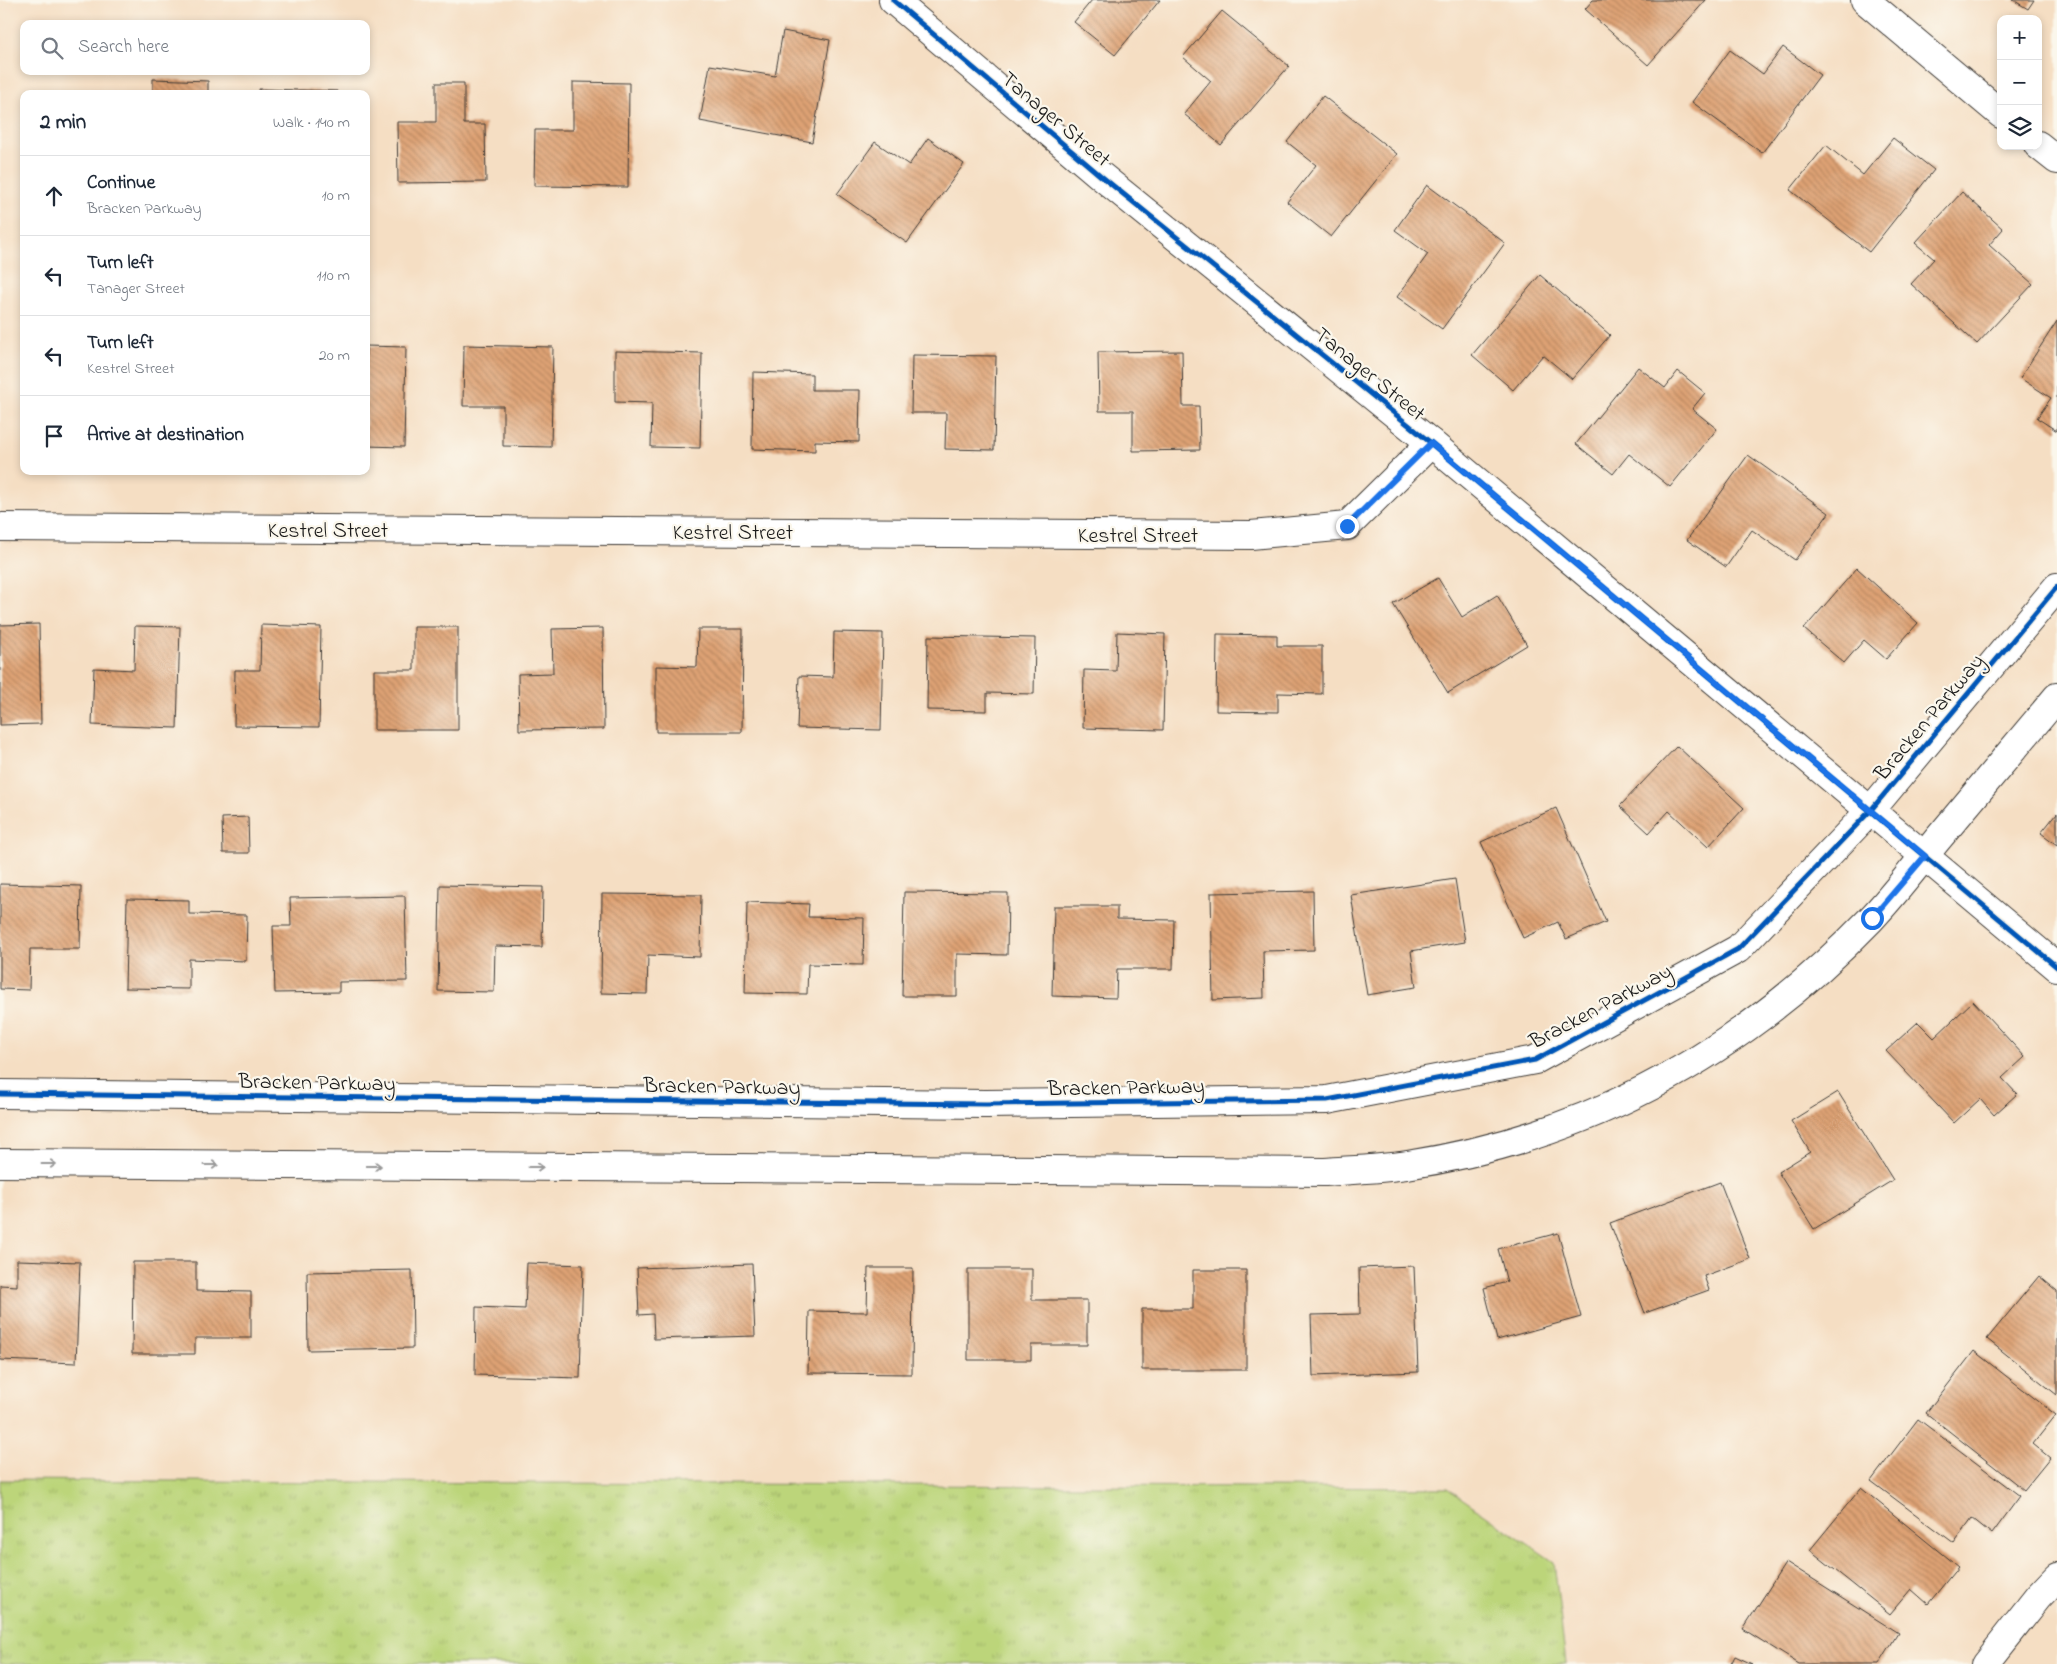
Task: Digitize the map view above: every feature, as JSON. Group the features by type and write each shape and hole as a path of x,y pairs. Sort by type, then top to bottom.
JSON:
{"street":[{"name":"Tanager Street","path":"893,0 1100,176 1431,443 2057,966"},
{"path":"1865,0 1997,111"},
{"path":"2042,148 2057,160"},
{"name":"Kestrel Street","path":"0,527 1251,534 1347,526 1431,443"},
{"name":"Bracken Parkway","path":"0,1094 986,1104 1327,1100 1535,1060 1738,949 1871,810 2057,587"},
{"path":"0,1163 1325,1172 1406,1165 1486,1149 1560,1127 1642,1092 1674,1075 1749,1028 1831,959 1872,918 2057,697"},
{"path":"1985,1664 2038,1597 2057,1577"}],"green space":[{"path":"0,1480 1447,1488 1554,1562 1566,1664 0,1664"}],"building":[{"path":"1092,0 1160,0 1115,55 1074,22"},
{"path":"1593,0 1706,0 1648,65 1585,9"},
{"path":"2013,0 2034,0 2028,9"},
{"path":"1222,11 1289,66 1221,145 1184,114 1211,81 1183,57"},
{"path":"783,31 830,40 812,142 700,121 710,65 775,76"},
{"path":"1783,47 1820,75 1762,153 1692,102 1730,50 1763,74"},
{"path":"153,79 208,81 208,90 153,90"},
{"path":"573,82 629,83 628,187 534,186 535,130 573,130"},
{"path":"436,83 464,83 464,124 485,124 486,182 398,183 397,122 436,122"},
{"path":"259,89 298,90 259,90"},
{"path":"1323,96 1397,154 1331,237 1287,202 1316,165 1287,142"},
{"path":"928,138 964,164 907,243 837,194 875,142 909,165"},
{"path":"1893,138 1934,170 1869,252 1790,190 1826,145 1863,175"},
{"path":"1427,185 1505,243 1442,329 1397,297 1428,254 1395,230"},
{"path":"1962,192 2003,229 1989,245 2033,284 1977,344 1911,284 1934,259 1915,243"},
{"path":"1540,275 1610,335 1572,379 1543,355 1513,390 1472,355"},
{"path":"2057,321 2057,431 2037,418 2051,398 2020,378"},
{"path":"464,345 553,347 551,447 503,446 503,406 463,406"},
{"path":"370,346 406,347 404,447 370,446"},
{"path":"615,351 702,353 700,448 651,447 652,403 615,402"},
{"path":"1182,351 1183,406 1199,406 1200,450 1133,451 1133,411 1099,411 1098,352"},
{"path":"912,355 996,356 994,450 945,449 946,413 911,413"},
{"path":"1638,367 1665,388 1678,371 1705,393 1692,409 1717,429 1670,487 1629,454 1613,474 1576,444"},
{"path":"753,372 812,374 812,390 860,390 859,442 815,441 815,451 752,449"},
{"path":"1748,455 1829,513 1795,560 1752,530 1726,567 1687,540"},
{"path":"1857,568 1918,623 1886,659 1864,640 1844,663 1804,629"},
{"path":"1438,578 1462,617 1497,595 1527,645 1448,693 1393,604"},
{"path":"39,624 41,724 0,725 0,625"},
{"path":"261,625 321,627 319,727 234,726 235,670 260,670"},
{"path":"135,626 180,627 177,728 92,725 94,668 134,670"},
{"path":"414,627 458,627 458,730 374,730 374,670 414,670"},
{"path":"603,628 604,729 519,730 518,674 553,673 552,629"},
{"path":"698,629 743,629 742,732 656,732 656,666 697,667"},
{"path":"834,632 883,633 881,730 797,728 799,676 833,677"},
{"path":"1117,632 1165,634 1163,730 1083,728 1084,670 1116,671"},
{"path":"1217,634 1277,635 1277,646 1322,646 1322,694 1278,693 1278,712 1216,711"},
{"path":"928,636 1035,638 1034,694 987,693 987,711 927,710"},
{"path":"1677,746 1744,808 1708,847 1669,811 1649,833 1620,806"},
{"path":"1556,808 1606,922 1566,939 1558,922 1523,938 1481,842"},
{"path":"2057,813 2057,845 2041,833"},
{"path":"248,817 249,853 223,853 222,818"},
{"path":"1455,879 1465,942 1411,951 1416,987 1367,995 1351,895"},
{"path":"0,884 81,886 80,949 30,949 29,990 0,989"},
{"path":"440,885 543,887 542,947 495,946 494,992 438,991"},
{"path":"1313,891 1314,950 1263,951 1264,998 1213,1000 1211,893"},
{"path":"904,892 1008,893 1007,955 957,954 957,996 902,996"},
{"path":"602,894 701,895 700,957 648,955 647,994 601,993"},
{"path":"405,896 407,981 339,982 339,992 275,993 273,926 291,926 290,898"},
{"path":"127,899 189,900 189,914 247,915 246,961 189,959 189,989 125,988"},
{"path":"747,902 809,904 808,917 864,918 863,965 808,964 807,994 745,993"},
{"path":"1054,906 1117,906 1117,919 1174,920 1173,969 1117,969 1116,998 1052,996"},
{"path":"1973,1001 2025,1057 2002,1078 2017,1094 1994,1115 1980,1099 1954,1123 1886,1051 1918,1022 1934,1038"},
{"path":"1838,1092 1893,1180 1814,1229 1778,1172 1810,1152 1791,1121"},
{"path":"1720,1182 1750,1259 1704,1276 1709,1290 1645,1313 1610,1223"},
{"path":"1558,1233 1581,1317 1497,1340 1484,1288 1507,1282 1498,1249"},
{"path":"17,1260 80,1262 76,1363 0,1360 0,1285 17,1286"},
{"path":"133,1262 196,1262 196,1291 251,1292 251,1338 195,1338 195,1354 132,1354"},
{"path":"527,1263 583,1265 580,1378 475,1375 476,1307 525,1309"},
{"path":"752,1264 755,1336 654,1339 653,1314 639,1315 637,1268"},
{"path":"1414,1266 1418,1372 1313,1376 1311,1315 1360,1314 1359,1268"},
{"path":"868,1268 913,1268 912,1374 808,1373 809,1311 867,1312"},
{"path":"968,1269 1032,1269 1032,1300 1087,1300 1087,1345 1031,1345 1031,1360 968,1360"},
{"path":"412,1270 413,1348 308,1350 307,1272"},
{"path":"1193,1270 1246,1270 1246,1370 1142,1370 1142,1309 1193,1309"},
{"path":"2039,1276 2057,1291 2057,1395 1987,1339"},
{"path":"1974,1351 2056,1415 2033,1444 2050,1458 2024,1490 1926,1413"},
{"path":"1918,1419 2020,1496 1992,1534 1972,1518 1954,1543 1871,1481"},
{"path":"1861,1488 1958,1567 1928,1604 1911,1589 1890,1614 1810,1550"},
{"path":"1786,1562 1898,1633 1879,1664 1799,1664 1743,1629"},
{"path":"1735,1656 1752,1664 1731,1664"}],"cycle path":[{"path":"893,0 1101,176 1431,443 2057,967"},
{"path":"0,1094 986,1104 1327,1100 1535,1060 1738,949 1871,810 2057,587"}],"route":[{"path":"1347,526 1431,443 1925,856 1872,918"}]}
